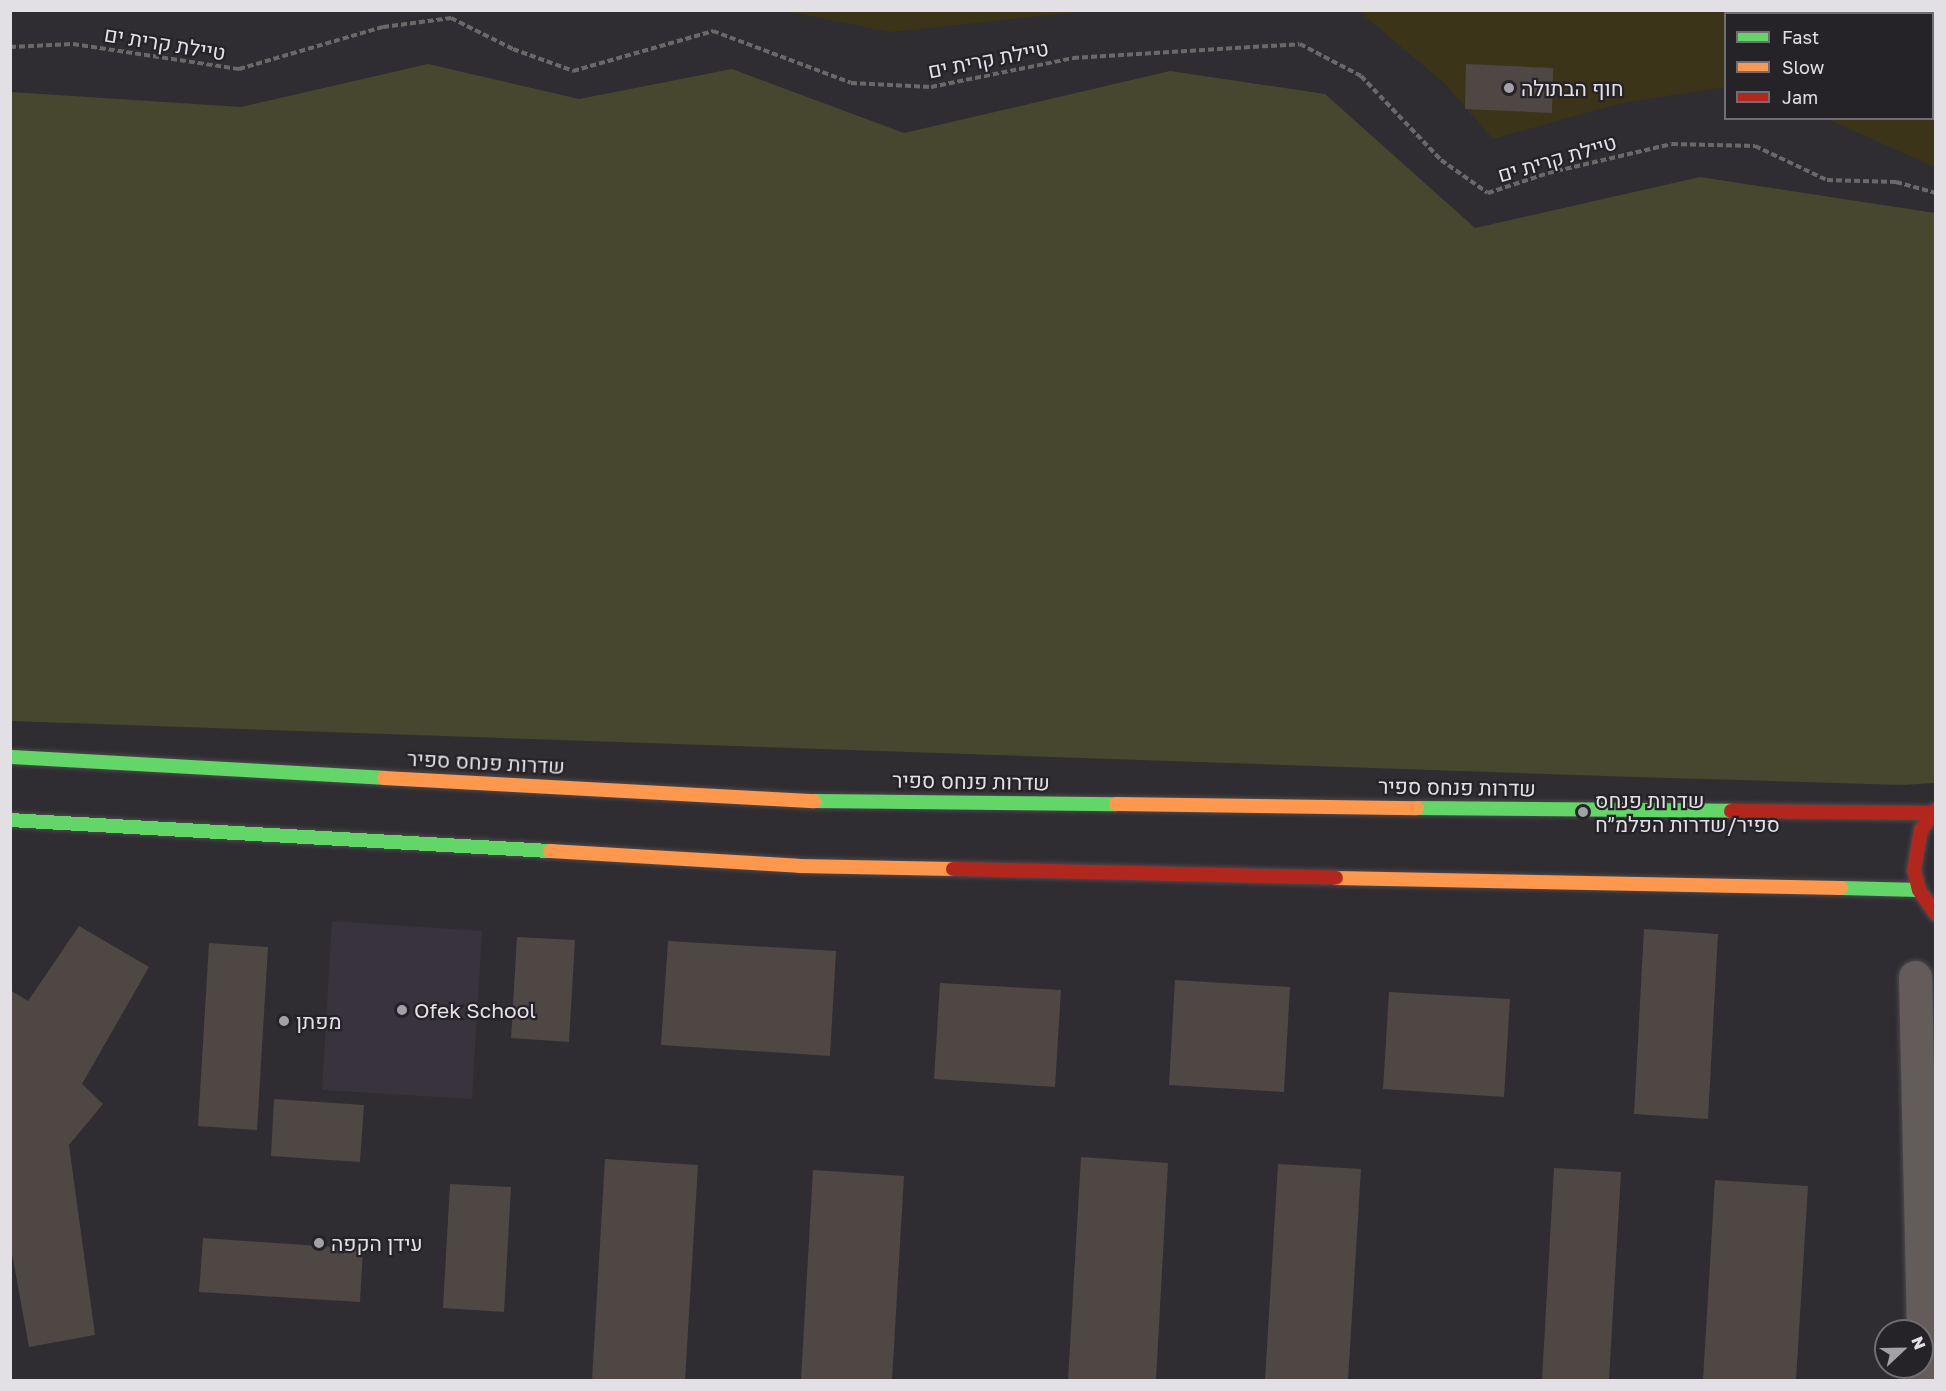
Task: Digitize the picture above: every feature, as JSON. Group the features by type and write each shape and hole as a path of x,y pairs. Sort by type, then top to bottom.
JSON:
{"street":[{"name":"שדרות פנחס ספיר","path":"10,757 801,801 1934,811"},
{"name":"שדרות פנחס ספיר","path":"1934,811 1921,830 1915,849 1919,890 1935,914"},
{"path":"10,820 799,866 1919,890"},
{"path":"1915,977 1924,1380"}],"path":[{"name":"טיילת קרית ים","path":"10,47 73,44 239,69 382,27 451,18 513,49 573,71 712,31 852,83 931,87 1073,58 1300,45 1361,76 1441,160 1488,194 1548,173 1672,144 1755,146 1827,180 1896,182 1935,193"}],"shaded area":[{"name":"Ofek School","path":"332,921 482,931 472,1099 322,1090"}],"green space":[{"path":"428,64 579,99 732,69 904,133 1170,71 1325,94 1475,228 1700,177 1935,213 1935,783 1902,785 1635,777 11,721 11,92 241,107"}],"sand":[{"path":"786,11 1087,11 891,32"},
{"path":"1359,11 1935,11 1935,167 1829,120 1934,120 1934,12 1724,12 1724,87 1621,103 1493,139 1445,84"}],"building":[{"name":"חוף הבתולה","path":"1466,64 1553,68 1552,113 1465,109"},
{"path":"79,926 149,967 82,1084 103,1104 69,1145 95,1335 29,1347 10,1243 10,990 28,1001"},
{"path":"1644,929 1718,934 1708,1119 1634,1114"},
{"path":"517,937 575,940 569,1042 511,1038"},
{"path":"668,941 836,951 830,1056 661,1045"},
{"path":"209,943 268,947 257,1130 198,1126"},
{"path":"1175,980 1290,987 1284,1092 1169,1085"},
{"path":"940,983 1061,990 1055,1087 934,1079"},
{"path":"1389,992 1510,999 1504,1097 1383,1089"},
{"path":"274,1099 364,1105 360,1162 271,1156"},
{"path":"1081,1157 1168,1163 1156,1380 1068,1380"},
{"path":"605,1159 698,1165 685,1380 592,1380"},
{"path":"1278,1164 1361,1169 1348,1380 1265,1380"},
{"path":"1554,1168 1621,1172 1609,1380 1542,1380"},
{"path":"813,1170 904,1176 892,1380 801,1380"},
{"path":"1715,1180 1808,1186 1796,1380 1703,1380"},
{"path":"450,1184 511,1187 504,1312 443,1308"},
{"path":"203,1238 363,1249 360,1302 199,1292"}],"traffic: fast":[{"path":"10,757 384,778"},
{"path":"814,801 1116,804"},
{"path":"1417,808 1731,811"},
{"path":"10,820 550,851"},
{"path":"1841,888 1919,890"}],"traffic: slow":[{"path":"384,778 814,801"},
{"path":"1116,804 1417,808"},
{"path":"550,851 799,866 953,869"},
{"path":"1336,878 1841,888"}],"traffic: jam":[{"path":"1936,810 1921,830 1914,870 1919,890 1936,914"},
{"path":"1731,811 1932,813"},
{"path":"953,869 1336,878"}],"place":[{"name":"חוף הבתולה","path":"1509,88"},
{"name":"שדרות פנחס ספיר/שדרות הפלמ״ח","path":"1583,812"},
{"name":"Ofek School","path":"402,1010"},
{"name":"מפתן","path":"284,1021"},
{"name":"עידן הקפה","path":"319,1243"}]}
